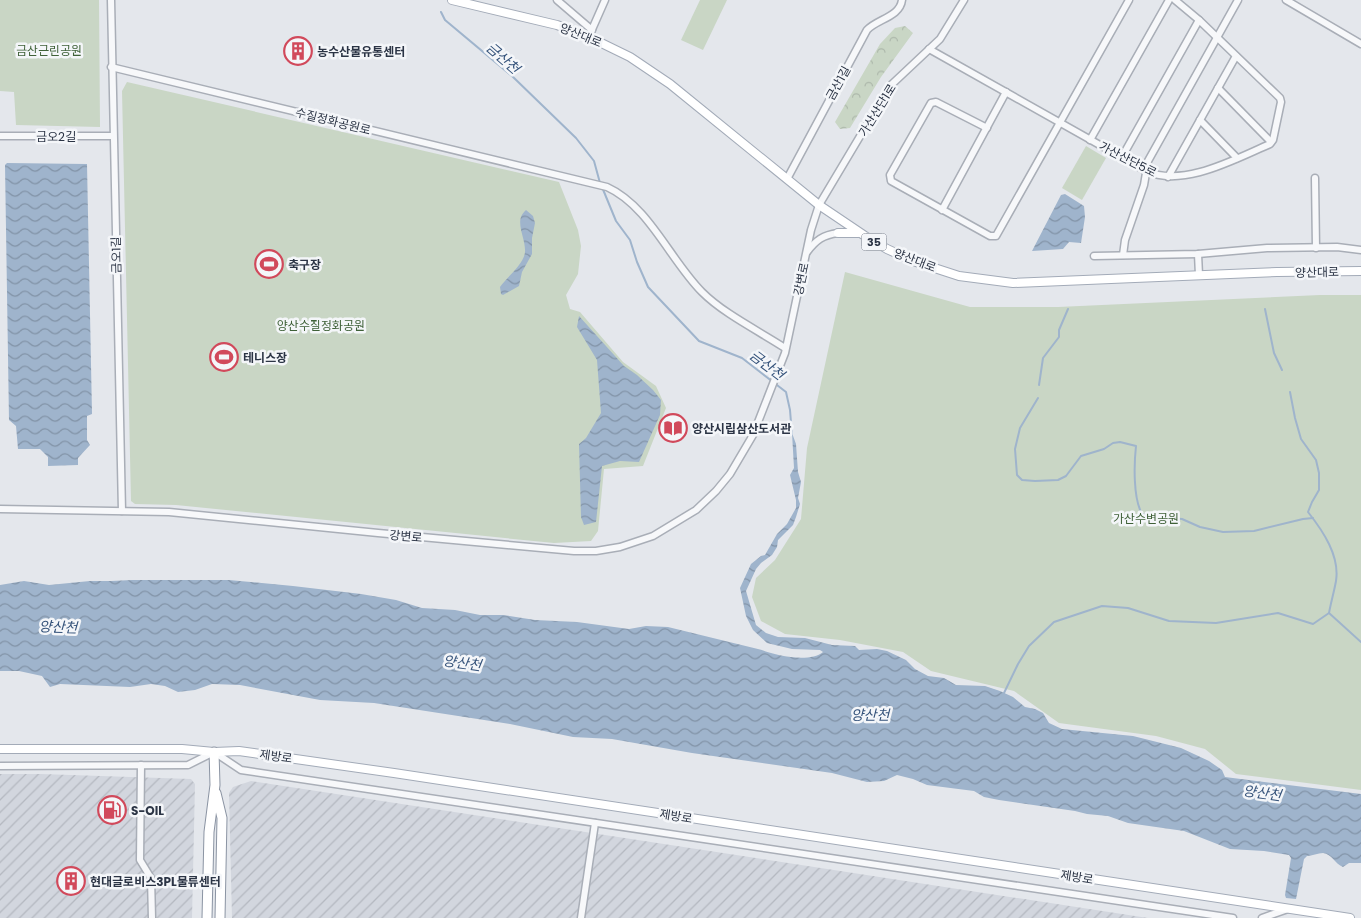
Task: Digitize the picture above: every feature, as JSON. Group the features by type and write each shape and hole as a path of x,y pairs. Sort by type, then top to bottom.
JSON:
{"highway":[{"path":"207,918 209,832 214,786 214,752"},
{"path":"214,786 222,818 220,918"}],"main road":[{"name":"양산대로","path":"452,0 590,34 630,57 670,84 819,205 865,236 913,261 959,276 1013,283 1199,275 1361,271"},
{"path":"838,233 856,232 865,236"},
{"name":"제방로","path":"0,749 182,749 214,752 239,751 394,772 1350,918"}],"street":[{"name":"금오1길","path":"111,0 122,511"},
{"path":"557,0 590,34 604,0"},
{"name":"금산1길","path":"786,179 867,30 898,9 902,0"},
{"name":"가산산단1로","path":"819,205 890,86 946,31 964,0"},
{"path":"987,128 936,102 931,103 890,175 892,183 990,236 996,236 1129,0"},
{"path":"1090,140 1170,0"},
{"path":"1175,0 1199,20 1280,98 1281,102 1271,142"},
{"path":"1123,255 1125,240 1138,206 1148,161 1238,0"},
{"path":"1286,0 1361,44"},
{"path":"1122,157 1199,20"},
{"name":"가산산단5로","path":"929,48 1156,176 1168,177 1214,168 1271,142"},
{"path":"1168,177 1236,56"},
{"name":"수질정화공원로","path":"111,67 581,179 610,188 630,202 648,221 702,292 718,306 785,350"},
{"path":"1218,88 1271,142"},
{"path":"942,210 1006,92"},
{"path":"1200,120 1237,158"},
{"name":"금오2길","path":"0,136 113,136"},
{"path":"1315,178 1316,248"},
{"name":"강변로","path":"0,509 169,512 378,534 564,550 596,551 627,546 663,531 705,502 736,465 748,446 785,350 811,230 819,205"},
{"path":"806,253 816,240 824,235 838,233"},
{"path":"1094,256 1198,254 1266,248 1337,247 1361,250"},
{"path":"1198,254 1199,275"},
{"path":"0,766 188,765 214,752 241,770 1234,918"},
{"path":"141,765 140,860 151,878 152,918"},
{"path":"581,918 595,823"},
{"path":"1262,918 1289,909"}],"shaded area":[{"path":"0,774 191,779 195,784 192,918 0,918"},
{"path":"251,781 1148,918 232,918 229,793 233,787"}],"green space":[{"name":"금산근린공원","path":"0,0 99,0 100,127 16,125 14,92 0,91"},
{"path":"700,0 727,0 703,50 681,40"},
{"path":"905,26 913,33 881,77 850,128 840,129 835,122 880,44 895,28"},
{"name":"양산수질정화공원","path":"127,82 559,182 578,230 581,246 578,274 566,295 570,309 580,312 623,362 656,386 666,408 643,466 604,469 598,531 591,541 554,543 176,505 135,504 131,501 122,91"},
{"path":"1086,146 1106,158 1082,200 1062,188"},
{"name":"가산수변공원","path":"845,272 970,307 1058,307 1320,295 1361,295 1361,790 1236,774 1205,749 1156,736 1059,723 1014,691 931,671 903,652 840,640 785,634 761,621 752,597 756,578 775,560 801,519 807,448"}],"water":[{"path":"7,163 87,164 92,414 87,416 87,440 90,445 78,458 78,465 48,466 48,457 40,449 18,449 16,426 9,420 5,165"},
{"path":"1065,194 1084,206 1085,217 1081,243 1069,242 1063,249 1032,251 1061,195"},
{"path":"526,210 533,216 535,223 532,238 532,254 522,272 519,286 503,295 501,294 500,287 524,257 525,246 520,219"},
{"path":"579,316 624,366 637,375 661,400 660,415 639,462 620,461 602,466 596,522 584,525 581,517 579,444 586,438 601,413 597,360 577,327"},
{"name":"양산천","path":"792,433 796,444 798,472 801,482 798,498 800,504 793,525 778,540 777,547 772,555 756,569 746,591 756,625 766,633 778,637 805,638 832,645 855,646 859,650 877,649 887,651 906,660 915,669 928,676 944,678 956,685 985,686 1000,691 1013,697 1025,707 1043,713 1049,723 1062,729 1133,736 1181,748 1209,761 1222,770 1225,777 1361,794 1361,863 1349,863 1343,867 1326,854 1321,853 1307,856 1304,859 1296,899 1286,898 1291,858 1289,855 1230,849 1184,831 1128,823 1108,816 999,800 984,797 974,791 927,785 897,775 884,781 867,782 832,773 692,753 612,739 573,737 510,724 374,703 320,700 240,685 212,684 195,690 178,692 165,686 151,684 130,687 60,684 50,687 42,676 19,671 0,671 0,585 24,581 49,585 90,581 229,580 361,594 396,600 422,608 455,610 480,615 503,615 629,629 646,626 668,627 784,656 802,658 817,655 823,652 820,650 792,649 767,643 753,630 746,616 740,588 751,564 765,555 777,534 787,524 796,508 790,475 794,468"}],"waterway":[{"name":"금산천","path":"441,12 445,20 512,76 576,138 594,161 600,183"},
{"name":"금산천","path":"602,187 616,221 630,240 648,287 699,341 742,358 786,392 792,435"},
{"path":"1039,385 1043,358 1059,337 1059,330 1068,309"},
{"path":"1265,309 1274,353 1282,370"},
{"path":"1290,392 1301,439 1316,460 1319,473 1319,490 1308,512 1329,544 1337,572 1329,613 1361,642"},
{"path":"1038,398 1020,428 1015,449 1017,475 1022,480 1058,480 1066,476 1081,456 1120,442 1136,446 1136,490 1142,514 1182,519 1200,527 1223,532 1254,531 1313,518"},
{"path":"1004,693 1029,646 1054,622 1102,606 1128,608 1169,621 1216,623 1278,613 1313,624 1329,613"}],"place":[{"name":"농수산물유통센터","path":"298,51"},
{"name":"축구장","path":"269,264"},
{"name":"테니스장","path":"224,357"},
{"name":"양산시립삼산도서관","path":"673,428"},
{"name":"S-OIL","path":"112,810"},
{"name":"현대글로비스3PL물류센터","path":"71,881"}]}
